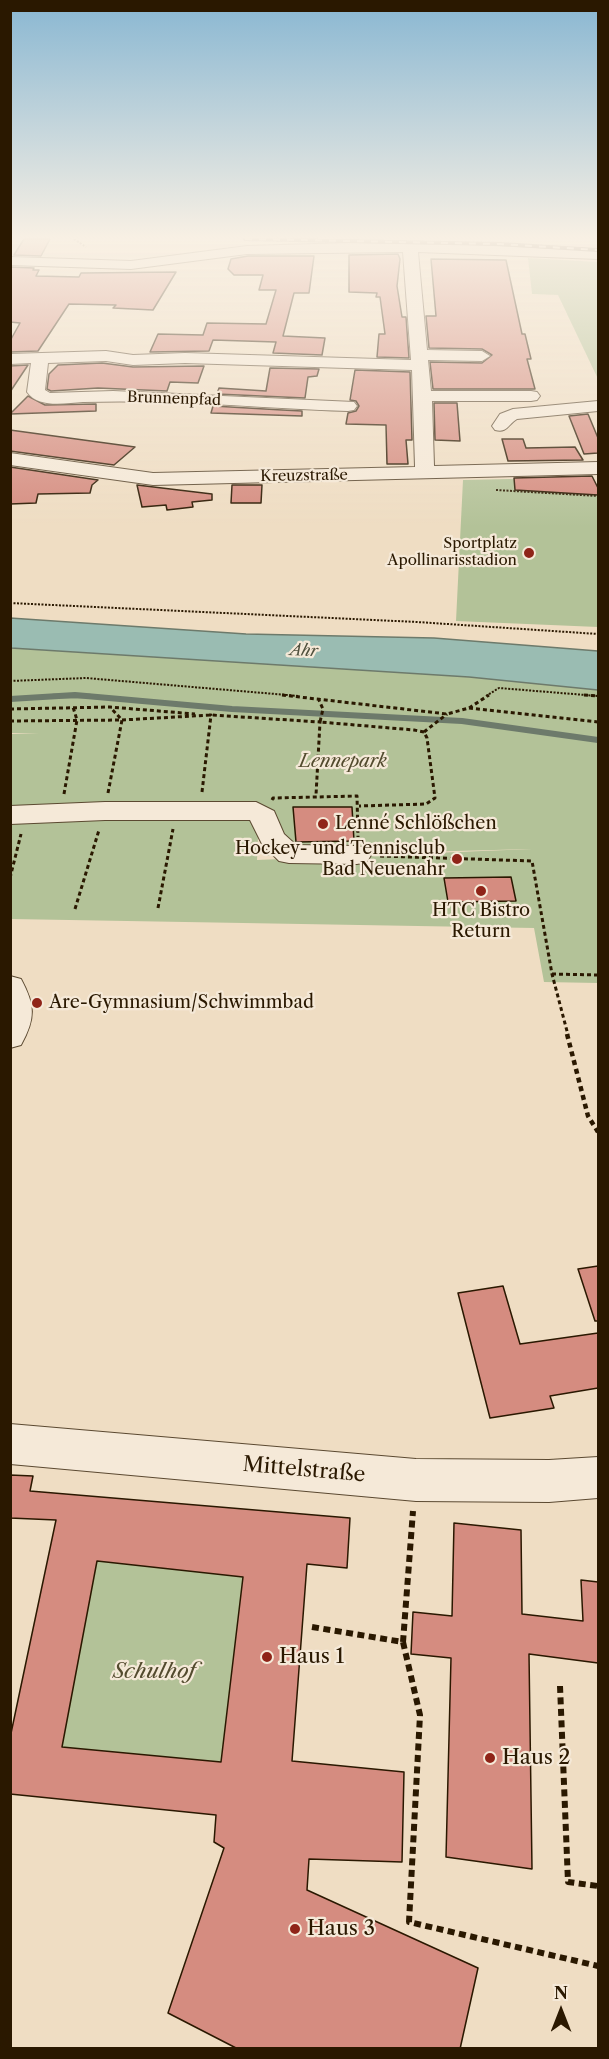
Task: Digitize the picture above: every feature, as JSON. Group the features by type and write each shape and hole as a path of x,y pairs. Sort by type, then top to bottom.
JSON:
{"street":[{"path":"417,335 423,396 425,473"},
{"path":"419,354 466,341"},
{"path":"10,359 106,356 133,360 419,354 482,356"},
{"name":"Brunnenpfad","path":"40,358 36,392 47,398 113,396 348,406"},
{"path":"423,396 531,396"},
{"path":"501,426 506,418 513,414 598,406"},
{"name":"Kreuzstraße","path":"10,459 153,479 598,468"},
{"path":"18,814 105,811 256,811 265,817 272,837 289,854 357,855"},
{"path":"10,987 18,1005 10,1036"},
{"name":"Mittelstraße","path":"10,1444 416,1480 549,1481 598,1478"}],"path":[{"path":"496,490 598,496"},
{"path":"10,603 417,622 598,634"},
{"path":"10,681 86,678 318,698 447,714"},
{"path":"10,709 110,707 424,732 447,714 468,708 499,688 598,696"},
{"path":"316,795 320,722 323,709 318,698"},
{"path":"61,812 77,720 73,707"},
{"path":"110,707 122,720"},
{"path":"468,708 598,722"},
{"path":"10,721 122,720 211,715"},
{"path":"158,908 188,812 211,715"},
{"path":"75,909 105,811 122,720"},
{"path":"359,806 426,804 435,798 430,755 424,732"},
{"path":"265,817 273,798 316,795 357,796 359,806 357,855 532,861 552,974 588,1116 598,1132"},
{"path":"10,878 18,814"},
{"path":"552,974 598,975"},
{"path":"416,1480 403,1642 420,1715 409,1922 598,1966"},
{"path":"312,1627 403,1642"},
{"path":"560,1686 568,1882 598,1886"}],"green space":[{"path":"577,335 598,335 598,379"},
{"name":"Sportplatz Apollinarisstadion","path":"510,479 598,484 598,627 456,621 463,480"},
{"name":"Lennepark","path":"10,648 469,677 598,690 598,983 544,982 534,928 11,919 11,734 39,734 11,733","holes":["259,812 266,856 532,849 257,860"]},
{"name":"Schulhof","path":"97,1561 243,1577 221,1762 62,1747"}],"water":[{"name":"Ahr","path":"10,618 246,634 434,638 598,651 598,690 469,677 11,648"}],"building":[{"path":"13,335 48,335 38,351 10,352 10,341"},
{"path":"158,335 283,335 325,338 322,355 273,353 276,342 213,340 209,351 150,352"},
{"path":"379,335 407,335 409,358 377,357"},
{"path":"428,335 525,335 531,359 527,359 535,389 433,389 430,362 482,363 492,355 482,349 429,348"},
{"path":"102,363 133,367 204,366 198,383 170,382 167,391 98,388 51,391 47,389 49,374 58,365"},
{"path":"28,365 10,392 10,366"},
{"path":"270,368 319,369 317,376 308,377 305,398 217,394 219,388 266,391"},
{"path":"355,370 410,372 412,440 406,440 408,464 387,464 386,425 346,424 348,413 356,411 359,406 356,401 350,400"},
{"path":"28,396 45,405 96,404 96,411 10,414"},
{"path":"434,403 457,403 460,441 435,440"},
{"path":"213,406 302,411 302,416 211,413"},
{"path":"588,414 598,438 598,453 584,454 569,416"},
{"path":"10,430 135,447 114,465 10,451"},
{"path":"502,439 523,439 526,448 575,447 583,460 508,461"},
{"path":"10,467 98,480 92,485 90,493 38,494 36,503 10,504"},
{"path":"592,476 598,488 598,495 515,490 514,478"},
{"path":"137,485 212,494 212,500 192,502 193,507 167,510 166,505 142,507"},
{"path":"232,485 262,485 261,503 231,503"},
{"name":"Lenné Schlößchen","path":"293,807 352,807 354,841 296,842"},
{"path":"511,877 516,901 448,902 444,878"},
{"path":"598,1266 598,1321 595,1321 578,1269"},
{"path":"503,1286 520,1344 598,1333 598,1388 550,1396 554,1408 490,1418 458,1293"},
{"name":"Haus 1","path":"10,1475 33,1476 30,1491 350,1518 347,1568 307,1564 292,1761 404,1772 402,1862 309,1859 307,1890 478,1968 460,2049 238,2049 168,2013 224,1848 214,1842 216,1815 10,1794 10,1738 56,1520 10,1518","holes":["97,1561 243,1577 221,1762 62,1747"]},
{"name":"Haus 2","path":"454,1523 521,1530 522,1614 583,1621 581,1580 598,1582 598,1663 529,1654 532,1869 446,1857 451,1658 411,1654 413,1612 452,1616"}],"waterway":[{"path":"53,696 59,696"},
{"path":"10,699 59,696"},
{"path":"59,696 86,696"},
{"path":"59,696 86,696"},
{"path":"86,696 232,709 462,721 598,740"}],"place":[{"name":"Sportplatz Apollinarisstadion","path":"529,553"},
{"name":"Lenné Schlößchen","path":"323,824"},
{"name":"Hockey- und Tennisclub Bad Neuenahr","path":"457,859"},
{"name":"HTC Bistro Return","path":"481,891"},
{"name":"Are-Gymnasium/Schwimmbad","path":"37,1003"},
{"name":"Haus 1","path":"267,1657"},
{"name":"Haus 2","path":"490,1758"},
{"name":"Haus 3","path":"295,1929"}]}
